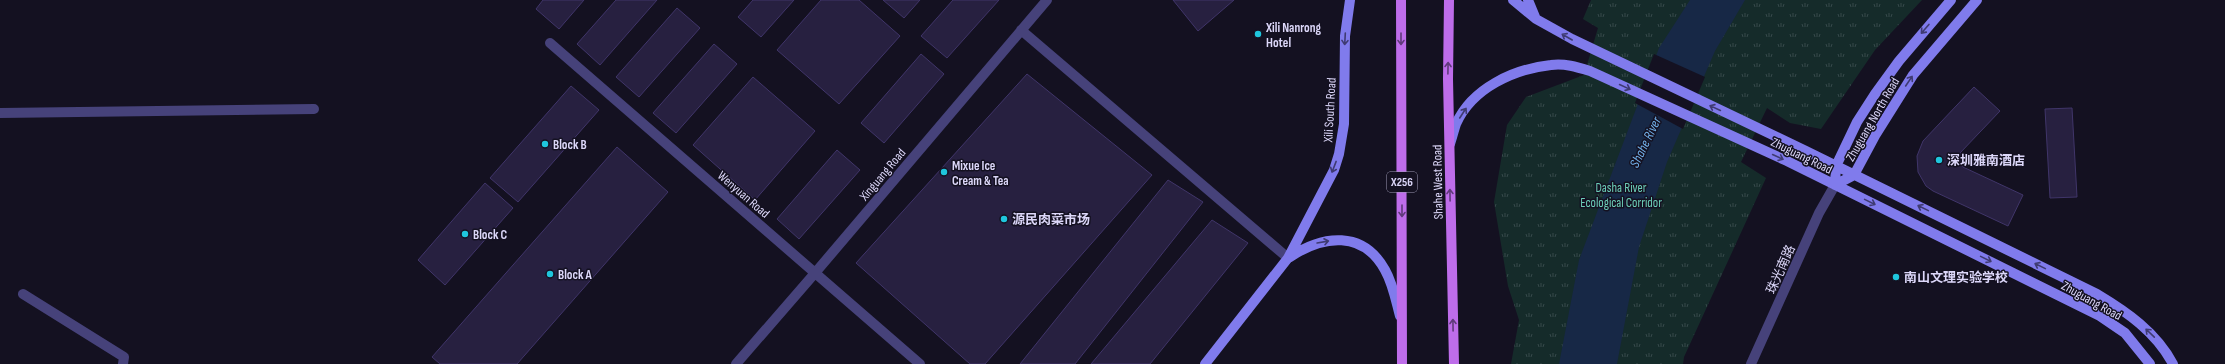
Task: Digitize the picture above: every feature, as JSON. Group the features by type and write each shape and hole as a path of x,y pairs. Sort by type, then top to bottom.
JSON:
{"main road":[{"name":"Xili South Road","path":"1205,364 1288,258 1326,186 1339,154 1344,124 1345,36 1350,0"},
{"name":"X256","path":"1401,0 1402,364"},
{"name":"Shahe West Road","path":"1449,0 1449,149 1454,364"},
{"name":"Zhuguang Road","path":"1512,0 1536,19 1598,52 1750,124 2102,297 2137,320 2154,337 2173,364"},
{"path":"1528,0 1536,19"},
{"name":"Zhuguang North Road","path":"1835,185 1836,166 1857,122 1874,94 1898,61 1951,0"},
{"name":"Zhuguang North Road","path":"1835,185 1854,175 1876,134 1913,75 1977,0"},
{"name":"Zhuguang Road","path":"1449,149 1456,124 1469,104 1486,88 1523,71 1552,65 1570,66 1590,71 1835,185 2100,316 2125,334 2150,364"},
{"name":"Xili South Road","path":"1288,258 1304,248 1321,241 1352,242 1367,249 1378,259 1385,270 1391,284 1403,328"}],"street":[{"name":"Xinguang Road","path":"736,364 1047,0"},
{"path":"1021,30 1288,258"},
{"name":"Wenyuan Road","path":"550,43 920,364"},
{"path":"0,114 314,109"},
{"name":"珠光南路","path":"1751,364 1819,213 1835,185"},
{"path":"23,294 124,357 123,364"}],"green space":[{"name":"Dasha River Ecological Corridor","path":"1591,0 1922,0 1875,50 1821,129 1790,123 1767,108 1741,162 1766,178 1684,357 1683,364 1511,364 1519,320 1508,286 1494,202 1507,125 1526,97 1584,75 1598,28 1583,19"}],"water":[{"name":"Shahe River","path":"1690,0 1745,0 1715,51 1667,162 1639,247 1617,364 1559,364 1579,260 1659,48"}],"pier":[{"path":"1654,54 1705,77 1683,129 1635,103"}],"building":[{"path":"543,0 584,0 559,29 536,9"},
{"path":"616,0 657,0 600,65 577,44"},
{"path":"753,0 794,0 761,37 738,17"},
{"path":"821,0 859,0 900,36 839,104 777,50"},
{"path":"883,0 920,0 904,18"},
{"path":"953,0 999,0 947,58 921,36"},
{"path":"1173,0 1234,0 1198,31"},
{"path":"677,8 700,28 639,97 616,77"},
{"path":"714,44 737,64 676,133 653,113"},
{"path":"921,54 944,74 884,143 861,123"},
{"name":"源民肉菜市场","path":"1027,74 1152,175 985,364 970,364 856,263"},
{"path":"753,77 815,131 755,200 693,145"},
{"name":"Block B","path":"571,86 599,110 518,202 490,178"},
{"name":"深圳雅南酒店","path":"1974,87 2000,111 1960,153 1963,167 2023,195 2008,226 1933,191 1926,186 1918,172 1917,156 1923,141"},
{"path":"2072,108 2077,197 2050,198 2045,109"},
{"name":"Block A","path":"617,147 668,192 517,364 440,364 432,357"},
{"path":"837,150 860,170 799,239 777,219"},
{"path":"1168,180 1203,202 1075,364 1020,364"},
{"name":"Block C","path":"485,183 513,208 445,285 418,260"},
{"path":"1212,220 1248,243 1150,364 1091,364"}],"place":[{"name":"Xili Nanrong Hotel","path":"1258,34"},
{"name":"Block B","path":"545,144"},
{"name":"深圳雅南酒店","path":"1939,160"},
{"name":"Mixue Ice Cream & Tea","path":"944,172"},
{"name":"源民肉菜市场","path":"1004,219"},
{"name":"Block C","path":"465,234"},
{"name":"Block A","path":"550,274"},
{"name":"南山文理实验学校","path":"1896,277"}]}
